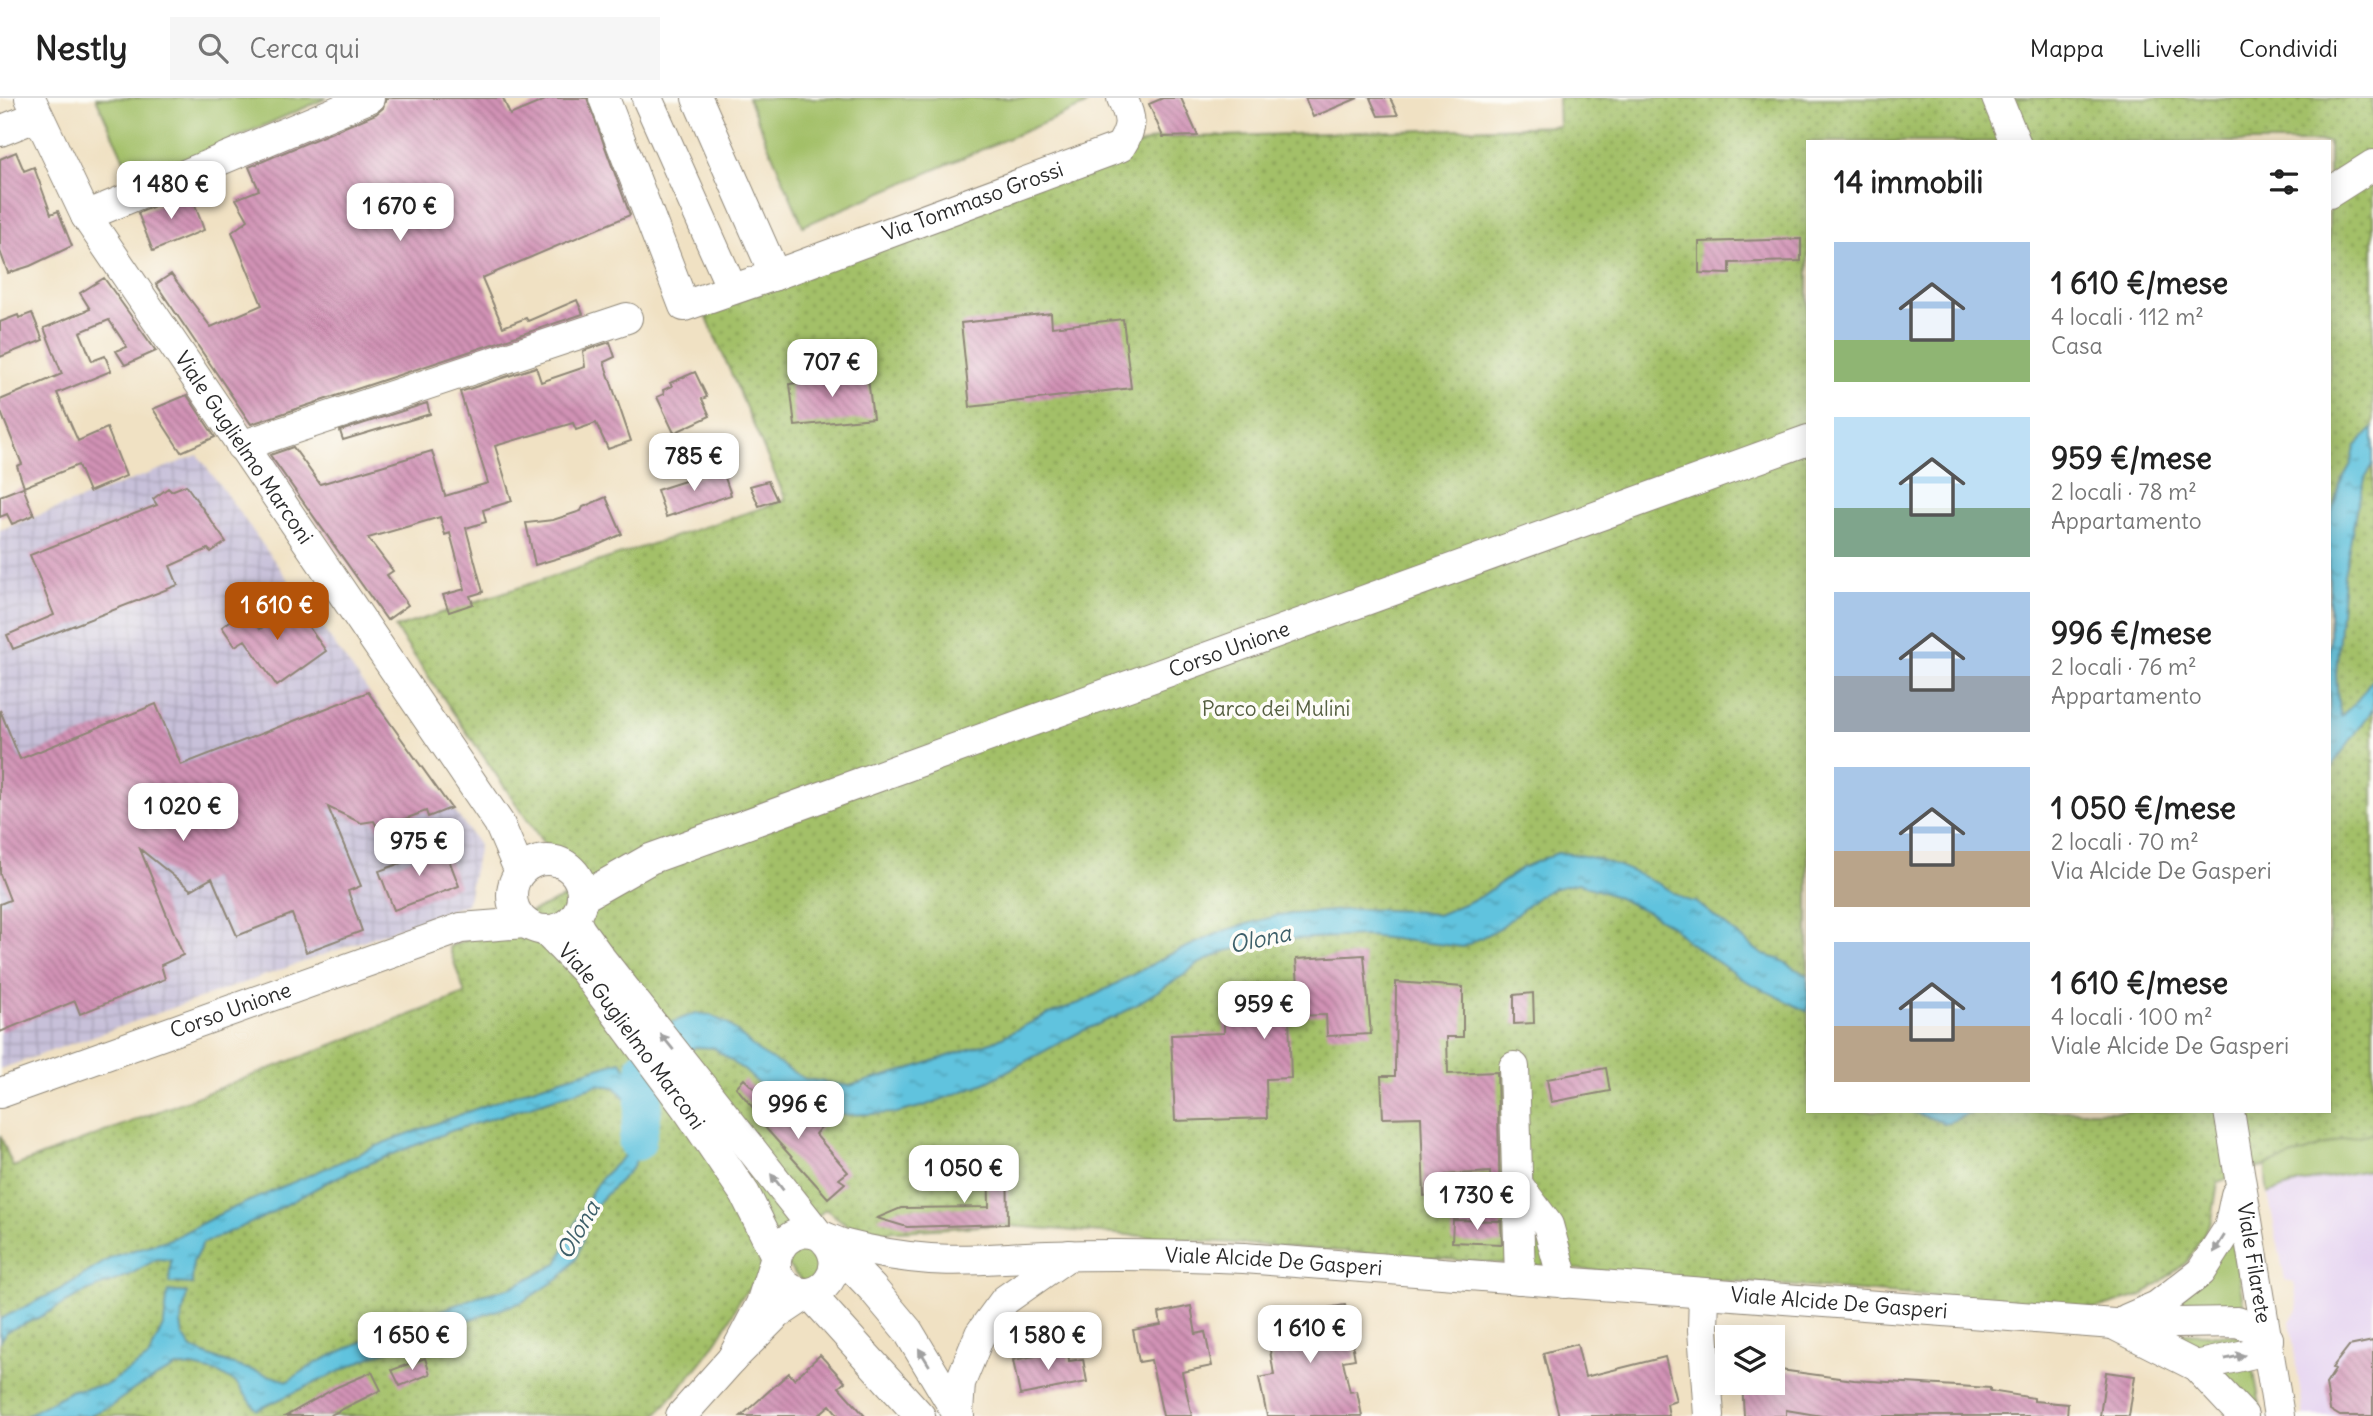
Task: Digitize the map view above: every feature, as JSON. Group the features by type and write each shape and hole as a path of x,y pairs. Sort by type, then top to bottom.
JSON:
{"street":[{"path":"86,216 369,98"},
{"path":"604,98 684,306 775,275 697,98"},
{"path":"647,98 732,289"},
{"name":"Via Tommaso Grossi","path":"775,275 1120,147 1129,133 1130,116 1122,98"},
{"path":"1997,98 2014,140"},
{"path":"0,131 34,107"},
{"name":"Viale Guglielmo Marconi","path":"34,107 86,216 499,823 570,886 580,930 593,965 700,1104 825,1241 861,1276 908,1331 958,1414"},
{"path":"2331,192 2373,165"},
{"path":"241,446 627,317"},
{"name":"Corso Unione","path":"570,886 1806,441"},
{"name":"Viale Guglielmo Marconi","path":"499,823 516,882 512,903 517,914 593,965"},
{"path":"516,882 528,865 570,886"},
{"name":"Corso Unione","path":"461,928 516,882"},
{"name":"Viale Guglielmo Marconi","path":"535,927 556,930 570,886"},
{"name":"Corso Unione","path":"0,1093 461,928 535,927"},
{"path":"1514,1067 1520,1279"},
{"name":"Viale Guglielmo Marconi","path":"700,1104 776,1256"},
{"name":"Viale Filarete","path":"2229,1113 2280,1416"},
{"name":"Viale Alcide De Gasperi","path":"2114,1324 2157,1306 2202,1272 2229,1228 2239,1179"},
{"path":"1518,1185 1548,1225 1564,1283"},
{"path":"732,1359 761,1304 780,1247 798,1234 809,1233 825,1241 931,1259"},
{"path":"681,1416 776,1315 814,1291 833,1275 836,1261 825,1241"},
{"name":"Viale Alcide De Gasperi","path":"931,1259 1153,1254 1244,1258 2114,1324 2237,1322 2255,1328 2268,1339"},
{"path":"958,1414 960,1383 980,1334 1005,1300 1069,1255"},
{"path":"776,1256 776,1267 783,1284 800,1293 931,1259"},
{"path":"814,1291 920,1416"},
{"path":"1704,1294 1703,1330 1709,1416"},
{"name":"Viale Alcide De Gasperi","path":"2114,1324 2196,1366 2243,1416"},
{"path":"2196,1366 2254,1353 2268,1339"}],"shaded area":[{"path":"198,455 479,845 467,904 0,1069 0,530"},
{"path":"2373,1169 2373,1416 2304,1416 2290,1321 2298,1311 2294,1282 2285,1280 2268,1194 2299,1183"}],"green space":[{"path":"96,98 327,98 134,182"},
{"path":"748,98 1083,98 1086,105 803,226"},
{"name":"Parco dei Mulini","path":"1558,98 2373,98 2373,1133 2343,1139 2218,1182 2212,1220 2187,1262 2143,1295 2096,1309 998,1225 866,1233 853,1229 825,1209 739,1300 713,1347 655,1416 0,1416 0,1135 13,1167 465,994 449,947 577,892 395,628 786,500 704,311 1157,138 1559,126"},
{"path":"2373,741 2373,1169 2299,1183 2268,1194 2267,1158 2278,1132 2291,1113 2331,1113 2331,1094"},
{"path":"2232,1237 2245,1314 2159,1309"},
{"path":"789,1242 828,1248 809,1289 779,1256"},
{"path":"2144,1331 2251,1336 2252,1341 2200,1351"},
{"path":"2252,1361 2261,1410 2220,1370"}],"water":[{"path":"2373,428 2373,465 2366,476 2356,511 2344,575 2336,674 2341,716 2356,702 2373,678 2373,709 2331,767 2331,515 2339,485 2351,464 2355,447"},
{"path":"1557,853 1584,856 1633,872 1696,902 1763,955 1779,959 1806,975 1806,1011 1742,979 1686,940 1673,927 1648,912 1578,883 1552,889 1540,895 1500,928 1463,947 1367,936 1287,939 1226,951 1196,965 1117,1016 1080,1032 987,1082 924,1106 897,1113 814,1116 773,1097 745,1071 714,1048 695,1047 686,1054 666,1025 695,1013 710,1015 728,1024 759,1052 805,1079 849,1086 994,1041 1046,1015 1082,1002 1171,954 1226,930 1279,915 1358,909 1415,911 1438,915 1480,897 1522,868"},
{"path":"621,1061 648,1102 650,1119 646,1141 632,1168 594,1207 576,1259 560,1278 522,1302 441,1329 366,1359 257,1410 237,1384 219,1373 193,1367 176,1367 136,1388 111,1406 88,1416 25,1416 72,1390 106,1385 148,1358 164,1324 168,1291 187,1293 181,1323 183,1336 192,1349 227,1363 288,1381 316,1363 357,1344 478,1296 512,1287 557,1264 582,1209 603,1176 624,1156 632,1132 633,1121 625,1098 615,1087 597,1085 451,1131 363,1166 333,1179 260,1219 203,1243 193,1262 192,1284 169,1283 171,1260 157,1259 129,1275 86,1292 7,1331 0,1340 0,1319 61,1289 114,1256 173,1238 224,1212 391,1140 538,1086"},
{"path":"1916,1113 1970,1113 1944,1123"}],"building":[{"path":"386,98 503,98 510,115 550,98 587,98 630,215 482,278 503,327 526,318 528,321 577,300 583,314 251,424 156,284 171,274 211,327 262,305 232,232 248,220 236,199 259,190 249,167 376,114 383,108"},
{"path":"1163,98 1181,98 1198,136 1163,137 1149,104"},
{"path":"1305,98 1358,98 1313,117"},
{"path":"1370,98 1390,98 1398,115 1378,116"},
{"path":"16,152 24,171 34,167 51,214 58,211 72,246 30,266 8,273 0,251 0,159"},
{"path":"190,191 204,230 153,251 138,213"},
{"path":"1801,239 1801,261 1730,263 1730,274 1699,273 1699,242"},
{"path":"104,278 156,351 125,365 116,351 127,347 109,320 80,332 92,361 105,356 111,371 57,393 78,441 107,428 126,476 89,492 78,465 24,487 17,466 22,464 0,410 0,400 62,374 44,328 90,309 80,293"},
{"path":"32,313 43,340 0,357 0,322"},
{"path":"1051,313 1052,327 1123,319 1131,388 970,407 961,323"},
{"path":"610,342 615,357 604,362 631,441 608,449 596,423 576,430 573,423 495,446 512,501 483,510 486,522 466,528 483,592 470,596 473,604 449,612 443,595 465,589 450,533 445,535 440,517 368,538 393,571 387,575 408,605 387,620 270,455 293,447 320,484 432,451 445,496 488,483 460,392 536,367 541,382 585,367 583,351"},
{"path":"867,371 873,418 795,426 790,384 801,382 800,377"},
{"path":"695,372 707,397 702,399 710,416 674,433 657,397 672,386 670,383"},
{"path":"187,395 215,437 181,452 153,409"},
{"path":"427,403 430,414 343,440 340,431"},
{"path":"722,469 731,495 666,517 657,490"},
{"path":"768,481 777,500 759,506 750,486"},
{"path":"186,485 226,542 211,552 208,549 170,566 178,585 13,649 7,635 54,615 30,555 157,505 153,499 168,488 171,491"},
{"path":"23,487 34,515 12,524 7,514 0,517 0,496"},
{"path":"606,497 622,534 589,549 535,565 526,523 553,520 581,511 583,507"},
{"path":"293,605 326,651 277,686 245,640 235,646 222,627 246,609 260,629"},
{"path":"368,692 451,808 428,817 426,811 378,829 374,821 361,823 328,807 361,886 348,891 362,931 306,952 292,914 237,936 212,878 191,890 140,849 183,955 161,965 165,979 80,1014 75,1001 0,1032 0,904 10,900 0,874 0,710 20,759 156,704 181,765"},
{"path":"444,847 459,886 394,910 379,871"},
{"path":"1364,955 1371,1034 1327,1036 1326,1015 1289,1016 1291,1078 1266,1079 1267,1118 1175,1121 1171,1035 1224,1033 1224,1001 1299,997 1296,959"},
{"path":"1396,982 1463,987 1463,1037 1447,1037 1448,1074 1497,1072 1500,1200 1492,1200 1490,1172 1446,1175 1447,1194 1424,1196 1421,1117 1383,1118 1381,1076 1395,1076"},
{"path":"1533,993 1534,1023 1514,1024 1514,995"},
{"path":"1606,1068 1610,1091 1551,1102 1547,1079"},
{"path":"744,1079 782,1115 787,1109 822,1126 815,1134 848,1172 839,1179 845,1183 828,1198 755,1116 758,1114 736,1087"},
{"path":"988,1153 1007,1153 1008,1224 907,1227 877,1218 901,1208 989,1207"},
{"path":"1453,1220 1501,1221 1502,1244 1452,1242"},
{"path":"1345,1305 1355,1359 1343,1361 1350,1392 1357,1391 1362,1416 1267,1416 1259,1378 1274,1375 1265,1319"},
{"path":"1191,1306 1196,1334 1205,1332 1212,1366 1182,1372 1192,1416 1163,1416 1151,1360 1139,1362 1133,1330 1161,1325 1159,1313"},
{"path":"2373,1341 2373,1416 2340,1416 2330,1410 2326,1384 2335,1370 2332,1368 2349,1346"},
{"path":"1577,1344 1585,1377 1665,1357 1676,1401 1667,1404 1669,1416 1559,1416 1543,1353"},
{"path":"1068,1350 1069,1361 1083,1359 1087,1382 1020,1395 1013,1360"},
{"path":"820,1355 845,1382 839,1387 865,1416 839,1416 830,1405 817,1416 741,1416 789,1373 794,1379"},
{"path":"425,1358 430,1374 400,1386 392,1370"},
{"path":"1785,1371 1854,1380 1990,1388 1990,1391 2034,1398 2034,1401 2068,1404 2067,1416 1822,1416 1786,1410 1786,1416 1744,1416 1743,1395 1785,1395"},
{"path":"372,1372 381,1390 329,1416 286,1416 337,1387"},
{"path":"2106,1372 2135,1376 2129,1416 2100,1416"}],"waterway":[{"name":"Olona","path":"637,1142 643,1112 645,1067 674,1041"}]}
